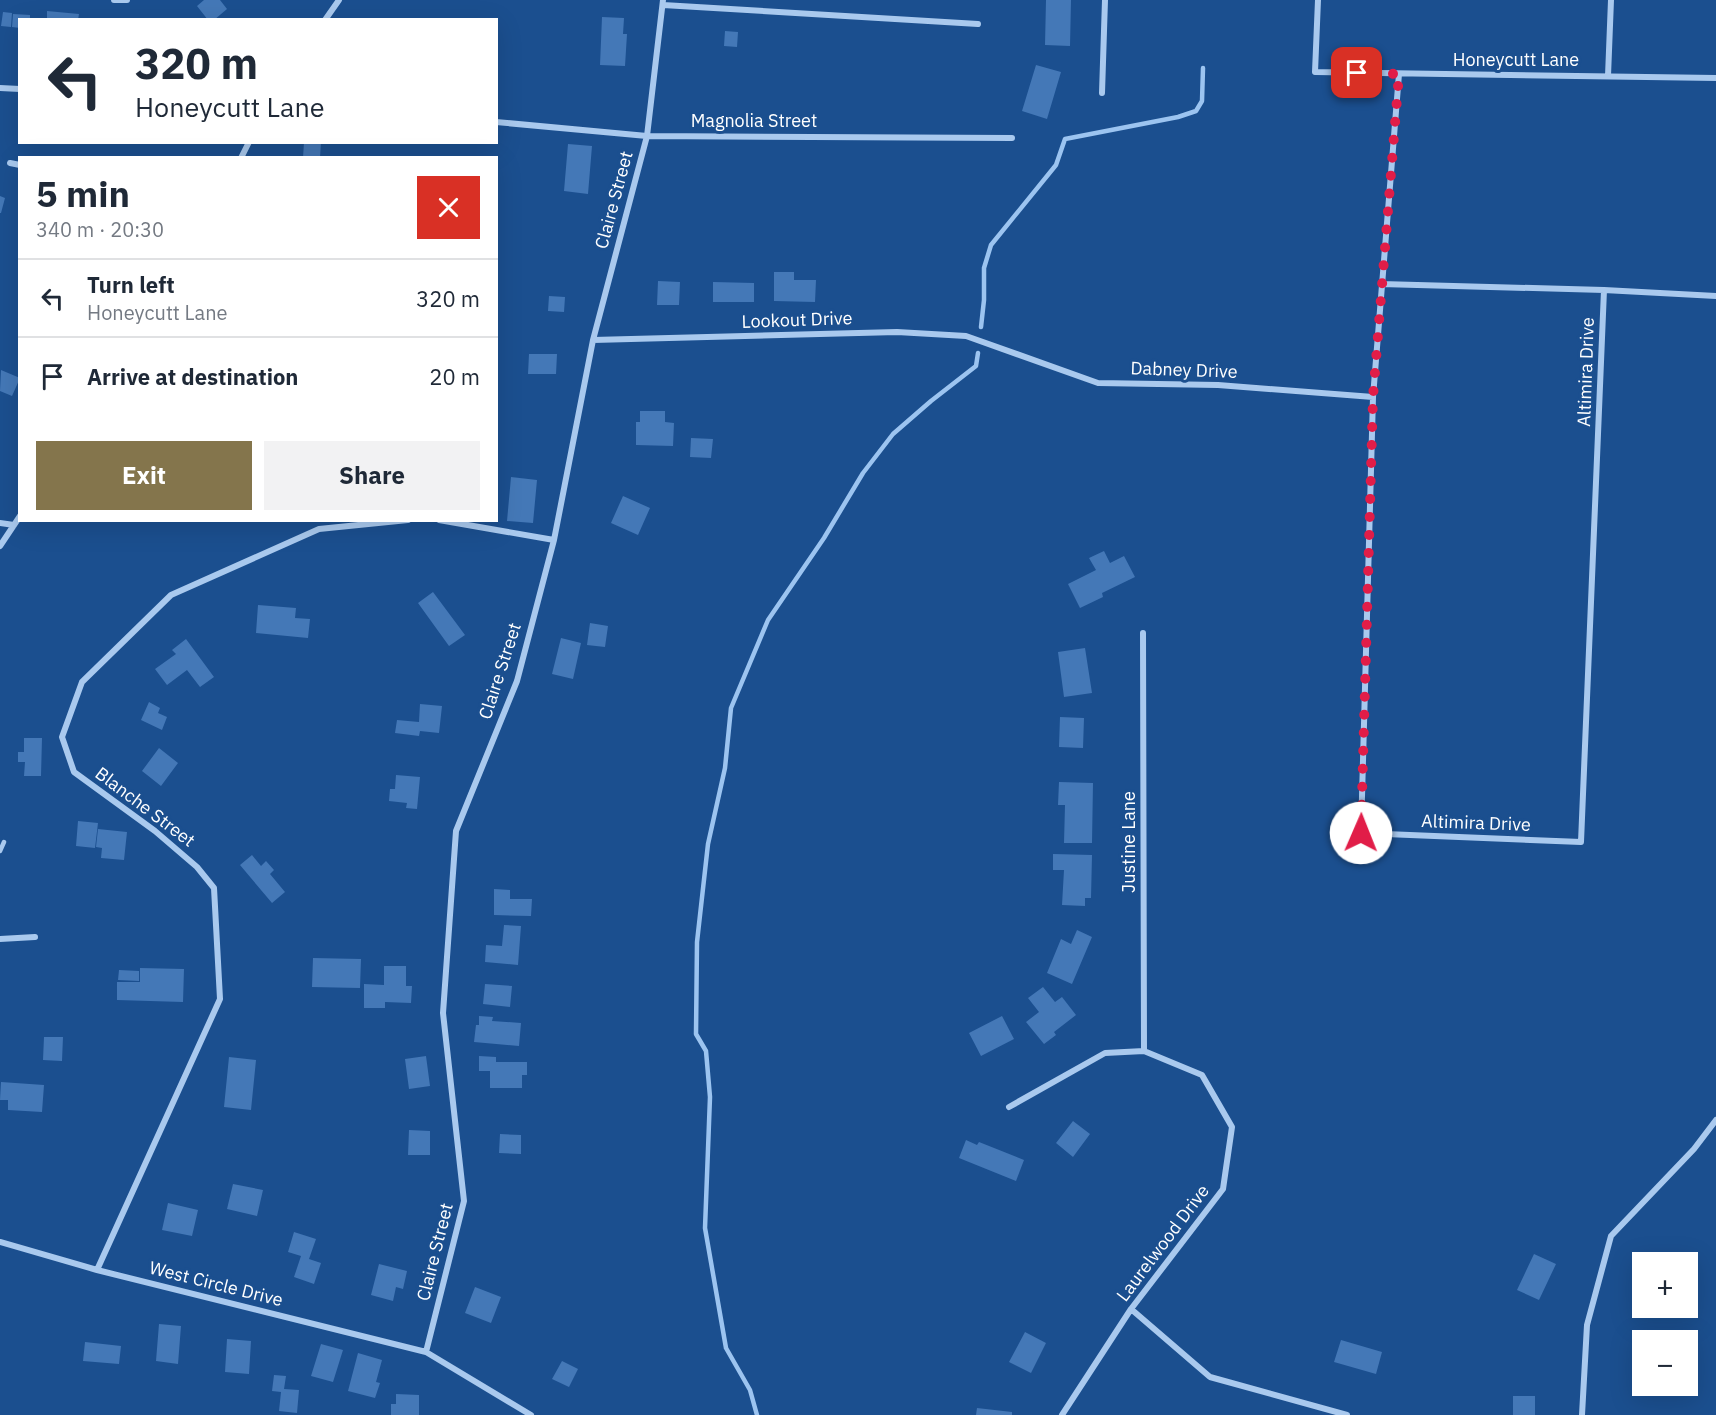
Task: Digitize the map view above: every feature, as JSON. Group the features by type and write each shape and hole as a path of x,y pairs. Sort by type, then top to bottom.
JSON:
{"street":[{"path":"114,0 127,0"},
{"path":"326,18 339,0"},
{"path":"1102,93 1105,0"},
{"name":"Honeycutt Lane","path":"1318,0 1315,72 1716,78"},
{"path":"1608,76 1611,0"},
{"path":"663,2 978,24"},
{"name":"Claire Street","path":"426,1352 464,1201 443,1013 456,831 517,681 554,540 593,340 646,136 663,2"},
{"name":"Altimira Drive","path":"1399,74 1373,397 1361,833 1581,842 1604,290"},
{"path":"0,88 18,89"},
{"name":"Magnolia Street","path":"498,122 646,136 1012,138"},
{"path":"10,163 18,165"},
{"path":"1381,284 1604,290 1716,296"},
{"name":"Lookout Drive","path":"593,340 897,332 966,336 1000,347"},
{"name":"Dabney Drive","path":"1000,347 1098,383 1218,385 1373,397"},
{"path":"0,546 18,519"},
{"name":"Blanche Street","path":"97,1270 220,999 214,888 197,867 155,831 74,772 62,737 82,682 171,595 319,529 388,522"},
{"path":"450,522 554,540"},
{"path":"0,523 14,525"},
{"name":"Justine Lane","path":"1143,633 1144,1051"},
{"path":"0,939 36,937"},
{"name":"Laurelwood Drive","path":"1009,1107 1105,1053 1144,1051 1202,1075 1232,1127 1223,1189 1131,1309 1062,1415"},
{"path":"1582,1415 1587,1325 1611,1236 1694,1149 1716,1120"},
{"name":"West Circle Drive","path":"0,1242 97,1270 426,1352 531,1415"},
{"path":"1131,1309 1210,1377 1347,1415"}],"lane":[{"path":"0,851 4,842"}],"building":[{"path":"204,0 220,0 227,9 216,18 206,18 197,6"},
{"path":"1046,0 1071,0 1070,46 1045,45"},
{"path":"47,11 79,14 78,18 47,18"},
{"path":"3,12 12,13 11,27 1,26"},
{"path":"13,14 30,15 30,18 18,18 18,28 12,27"},
{"path":"602,17 624,18 623,34 627,34 625,66 600,65"},
{"path":"725,31 738,32 737,47 724,46"},
{"path":"1036,65 1061,72 1047,119 1022,111"},
{"path":"304,144 321,144 320,156 303,156"},
{"path":"568,144 592,146 588,194 564,191"},
{"path":"0,196 5,198 1,213 0,213"},
{"path":"774,272 794,272 794,280 816,280 815,302 774,301"},
{"path":"658,281 680,282 679,305 657,305"},
{"path":"713,282 754,283 754,302 713,302"},
{"path":"549,296 565,297 564,312 548,311"},
{"path":"529,354 557,354 556,374 528,374"},
{"path":"1,370 18,377 12,396 0,391"},
{"path":"640,411 665,411 665,422 674,423 673,446 636,445 636,422 640,422"},
{"path":"691,438 713,439 711,458 690,457"},
{"path":"511,477 537,480 533,523 507,521"},
{"path":"623,496 650,508 638,535 611,523"},
{"path":"1104,551 1110,563 1124,556 1135,577 1102,593 1103,597 1080,608 1068,584 1096,570 1089,558"},
{"path":"433,592 465,635 449,646 418,603"},
{"path":"258,605 296,608 295,618 310,619 308,638 256,633"},
{"path":"590,623 608,626 605,647 587,645"},
{"path":"561,638 581,643 573,679 552,674"},
{"path":"186,639 214,677 200,687 187,670 167,685 155,669 176,654 172,650"},
{"path":"1085,648 1092,693 1064,697 1058,652"},
{"path":"149,702 160,708 158,713 167,717 162,730 141,720"},
{"path":"420,704 442,706 439,733 420,731 419,736 395,733 397,720 419,722"},
{"path":"1060,717 1084,718 1083,748 1059,747"},
{"path":"24,738 42,738 41,776 24,776 25,762 18,762 18,752 24,752"},
{"path":"159,748 178,763 161,786 142,771"},
{"path":"396,775 420,777 417,809 406,808 407,803 389,801 390,789 395,789"},
{"path":"1059,782 1093,783 1092,843 1064,843 1065,805 1058,805"},
{"path":"78,821 98,823 95,848 76,846"},
{"path":"98,829 127,832 124,860 101,858 102,848 96,847"},
{"path":"1053,854 1092,855 1091,898 1085,898 1085,906 1062,905 1064,870 1053,870"},
{"path":"252,855 261,866 266,861 274,870 270,874 285,892 272,903 240,865"},
{"path":"494,889 510,890 510,899 532,899 531,916 494,915"},
{"path":"504,925 521,926 518,965 485,962 486,945 502,946"},
{"path":"1077,930 1092,937 1072,984 1047,973 1061,939 1071,944"},
{"path":"313,958 361,959 360,988 312,987"},
{"path":"384,966 406,966 406,986 412,986 411,1003 385,1002 385,1008 364,1008 364,984 384,985"},
{"path":"140,968 184,969 183,1002 117,1000 117,982 140,982"},
{"path":"119,970 139,971 139,981 118,980"},
{"path":"485,984 512,986 510,1007 483,1004"},
{"path":"1043,987 1055,1002 1062,997 1076,1015 1054,1032 1056,1035 1044,1044 1026,1022 1039,1012 1028,998"},
{"path":"479,1016 493,1017 492,1021 521,1023 519,1046 474,1042"},
{"path":"1002,1016 1014,1039 981,1056 969,1033"},
{"path":"44,1037 63,1037 62,1061 43,1060"},
{"path":"426,1056 430,1086 409,1089 405,1059"},
{"path":"479,1056 496,1057 496,1062 527,1062 527,1075 522,1075 522,1088 490,1088 490,1071 479,1071"},
{"path":"229,1057 256,1060 251,1110 224,1107"},
{"path":"1,1082 44,1085 42,1112 8,1110 8,1100 0,1100"},
{"path":"1073,1121 1090,1134 1073,1157 1056,1143"},
{"path":"409,1130 430,1131 430,1155 408,1155"},
{"path":"500,1134 521,1135 521,1154 499,1153"},
{"path":"966,1140 977,1145 979,1142 1024,1160 1016,1181 959,1158"},
{"path":"233,1184 263,1190 257,1216 227,1209"},
{"path":"168,1203 198,1210 192,1236 162,1230"},
{"path":"294,1232 316,1239 309,1259 321,1263 314,1284 294,1277 301,1256 288,1252"},
{"path":"1534,1254 1556,1264 1539,1300 1517,1290"},
{"path":"379,1264 407,1271 403,1289 396,1287 393,1301 371,1295"},
{"path":"475,1287 501,1297 491,1323 465,1313"},
{"path":"159,1324 181,1326 178,1364 156,1361"},
{"path":"1025,1332 1046,1343 1031,1373 1009,1362"},
{"path":"227,1339 251,1341 249,1374 225,1372"},
{"path":"1341,1340 1382,1352 1376,1374 1334,1362"},
{"path":"85,1342 121,1346 119,1364 83,1361"},
{"path":"321,1344 343,1350 333,1382 311,1376"},
{"path":"358,1353 382,1360 376,1382 380,1383 375,1398 348,1391"},
{"path":"562,1361 578,1369 569,1387 552,1379"},
{"path":"274,1375 286,1376 284,1389 299,1390 297,1413 279,1411 281,1392 272,1391"},
{"path":"396,1394 419,1395 419,1415 391,1415 391,1404 396,1404"},
{"path":"1513,1396 1535,1396 1535,1415 1513,1415"},
{"path":"977,1408 1012,1412 1012,1415 976,1415"}],"waterway":[{"path":"981,327 984,268 991,245 1056,165 1065,139 1178,117 1196,111 1202,101 1203,68"},
{"path":"757,1415 750,1390 726,1348 705,1228 710,1097 706,1051 696,1034 697,942 708,844 725,768 731,708 768,620 824,538 863,473 893,434 976,366 978,353"}],"route":[{"path":"1357,73 1399,74 1373,397 1361,833"}]}
